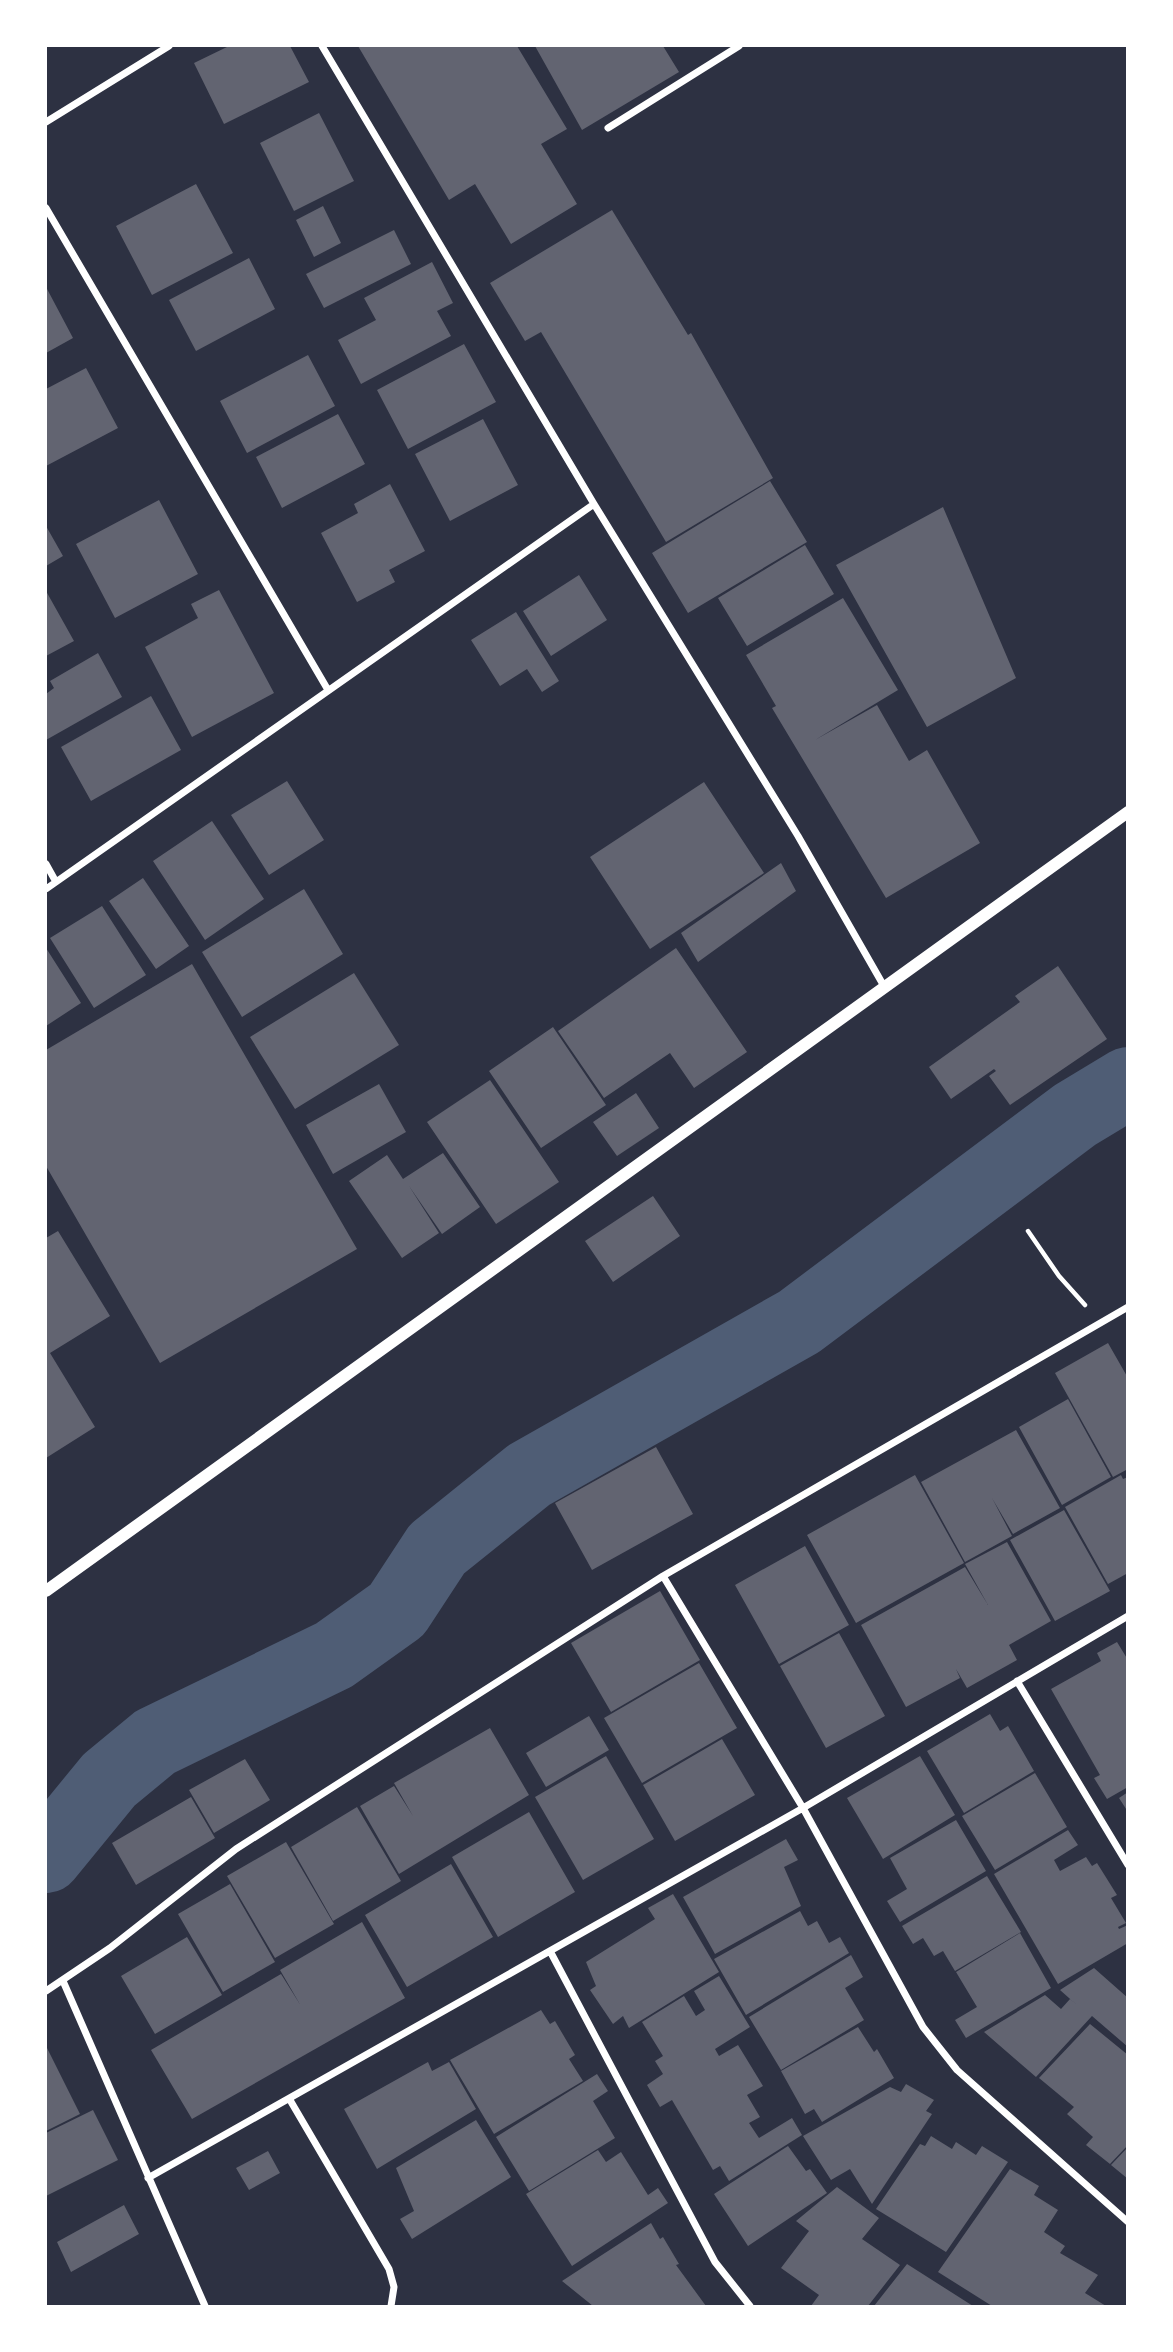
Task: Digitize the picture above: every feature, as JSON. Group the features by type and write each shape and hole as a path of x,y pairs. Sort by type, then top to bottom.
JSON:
{"street":[{"path":"46,122 169,46"},
{"path":"322,46 594,504 868,953 885,988"},
{"path":"608,128 739,46"},
{"path":"46,208 328,690"},
{"path":"46,889 594,504"},
{"path":"46,1591 1128,812"},
{"path":"46,864 56,882"},
{"path":"46,1991 63,1981 236,1849 663,1576 1128,1307"},
{"path":"663,1576 803,1808 923,2027 957,2070 1128,2222"},
{"path":"148,2178 803,1808 1128,1616"},
{"path":"1017,1681 1128,1865"},
{"path":"550,1951 715,2262 750,2306"},
{"path":"63,1981 205,2306"},
{"path":"290,2099 389,2269 394,2287 391,2306"}],"path":[{"path":"1028,1231 1059,1276 1101,1323"}],"building":[{"path":"229,46 290,46 309,82 224,124 194,63"},
{"path":"358,46 517,46 567,129 541,144 577,204 511,244 475,184 449,200"},
{"path":"535,46 663,46 679,72 582,130"},
{"path":"319,113 354,181 294,211 260,143"},
{"path":"196,184 233,253 152,295 116,226"},
{"path":"323,206 341,243 314,257 296,220"},
{"path":"612,210 688,335 691,333 773,478 666,542 541,332 525,341 490,283"},
{"path":"394,230 411,264 324,308 306,274"},
{"path":"249,258 275,309 196,351 169,300"},
{"path":"432,262 453,303 437,311 451,336 361,384 338,340 376,320 364,298"},
{"path":"46,287 73,338 46,353"},
{"path":"464,344 496,402 408,449 377,390"},
{"path":"308,355 335,406 247,453 220,401"},
{"path":"86,368 118,428 46,466 46,389"},
{"path":"338,414 365,464 282,508 256,457"},
{"path":"483,419 518,485 450,521 415,454"},
{"path":"770,481 807,542 688,613 652,553"},
{"path":"390,484 425,551 389,570 395,582 357,602 321,533 358,513 354,504"},
{"path":"159,500 198,574 115,618 76,544"},
{"path":"943,507 1016,678 927,727 836,565"},
{"path":"46,526 63,556 46,566"},
{"path":"805,545 834,594 747,646 718,598"},
{"path":"579,575 607,620 551,656 523,611"},
{"path":"219,590 274,693 192,737 145,647 198,618 191,604"},
{"path":"46,591 74,641 46,656"},
{"path":"843,598 898,690 815,740 877,705 909,761 927,750 980,843 886,898 772,708 776,706 746,655"},
{"path":"516,612 559,681 542,692 527,669 500,686 471,640"},
{"path":"98,653 122,697 46,740 46,694 54,688 50,681"},
{"path":"151,696 181,750 91,801 61,747"},
{"path":"287,781 324,840 269,875 231,815"},
{"path":"704,782 764,873 650,949 590,857"},
{"path":"212,821 264,899 205,940 153,861"},
{"path":"781,863 796,891 698,962 681,933"},
{"path":"143,878 189,946 156,969 109,901"},
{"path":"304,889 343,954 242,1017 202,952"},
{"path":"102,906 146,975 94,1008 50,938"},
{"path":"46,948 81,1003 46,1026"},
{"path":"676,948 747,1052 694,1088 670,1053 604,1098 558,1031"},
{"path":"192,964 357,1249 160,1363 46,1166 46,1050"},
{"path":"1058,966 1107,1039 1010,1105 989,1076 996,1071 994,1069 951,1099 929,1067 1020,1002 1015,996"},
{"path":"354,973 399,1045 295,1109 250,1037"},
{"path":"553,1027 606,1105 541,1148 489,1071"},
{"path":"490,1080 559,1182 496,1224 427,1122"},
{"path":"379,1084 406,1132 333,1174 306,1125"},
{"path":"636,1093 659,1128 617,1156 593,1122"},
{"path":"443,1153 480,1207 442,1234 409,1186 439,1233 402,1258 349,1181 387,1155 403,1179"},
{"path":"653,1196 680,1236 613,1282 585,1241"},
{"path":"58,1231 110,1316 50,1353 95,1427 46,1458 46,1238"},
{"path":"1108,1343 1128,1378 1128,1469 1113,1477 1055,1373"},
{"path":"1068,1399 1111,1477 1062,1505 1019,1427"},
{"path":"1016,1430 1060,1508 1013,1534 992,1498 1012,1536 965,1562 921,1482"},
{"path":"656,1447 693,1514 592,1570 555,1503"},
{"path":"915,1475 964,1563 856,1623 807,1535"},
{"path":"1121,1475 1123,1479 1128,1477 1128,1573 1108,1584 1065,1507"},
{"path":"1064,1510 1110,1591 1055,1621 1010,1540"},
{"path":"1007,1542 1051,1621 1009,1645 1017,1660 967,1688 956,1669 960,1678 906,1707 861,1625 965,1567 988,1605 965,1564"},
{"path":"805,1546 849,1625 779,1664 735,1585"},
{"path":"660,1591 700,1660 611,1712 571,1643"},
{"path":"839,1633 885,1716 826,1748 780,1666"},
{"path":"1117,1642 1128,1660 1128,1787 1107,1799 1094,1778 1100,1775 1051,1689 1101,1661 1097,1653"},
{"path":"699,1663 737,1728 642,1783 604,1718"},
{"path":"990,1714 1000,1731 1008,1726 1034,1771 964,1813 927,1751"},
{"path":"589,1716 609,1750 546,1787 526,1753"},
{"path":"490,1728 529,1795 399,1874 360,1806 394,1786 413,1816 394,1783"},
{"path":"722,1739 755,1795 675,1841 643,1785"},
{"path":"606,1756 654,1839 583,1880 535,1797"},
{"path":"920,1756 955,1815 883,1859 847,1798"},
{"path":"245,1759 270,1800 214,1833 189,1790"},
{"path":"1035,1773 1067,1827 995,1870 962,1816"},
{"path":"1128,1792 1128,1812 1119,1798"},
{"path":"191,1797 215,1838 136,1885 112,1843"},
{"path":"357,1807 401,1881 333,1921 291,1847"},
{"path":"529,1812 575,1892 498,1937 452,1857"},
{"path":"956,1820 986,1871 900,1922 887,1901 907,1889 890,1858"},
{"path":"1068,1830 1078,1845 1054,1860 1060,1871 1086,1857 1092,1866 1097,1863 1117,1895 1111,1898 1126,1923 1118,1927 1119,1929 1128,1925 1128,1943 1058,1984 994,1874"},
{"path":"786,1839 798,1860 784,1867 801,1906 715,1954 683,1897"},
{"path":"286,1842 334,1924 275,1958 227,1876"},
{"path":"451,1864 493,1937 407,1987 365,1915"},
{"path":"987,1876 1021,1932 955,1971 943,1951 934,1956 923,1938 913,1944 902,1926"},
{"path":"230,1884 275,1962 223,1992 178,1914"},
{"path":"673,1894 719,1972 629,2028 623,2016 613,2024 590,1990 596,1986 586,1962 655,1919 648,1908"},
{"path":"800,1911 808,1926 817,1921 829,1943 840,1937 849,1953 746,2015 714,1959"},
{"path":"362,1922 405,1998 192,2119 151,2050 281,1974 301,2006 280,1970"},
{"path":"1020,1933 1051,1988 966,2038 955,2020 977,2007 956,1972"},
{"path":"187,1937 222,1995 155,2034 121,1976"},
{"path":"851,1955 863,1977 845,1988 864,2020 781,2070 749,2017"},
{"path":"1094,1968 1128,1998 1128,2047 1092,2016 1036,2077 984,2032 1045,1995 1061,2009 1070,1999 1078,2006 1060,1990"},
{"path":"719,1976 750,2027 715,2049 719,2056 738,2045 763,2086 747,2095 760,2117 749,2123 759,2138 792,2118 802,2135 729,2181 720,2166 713,2170 672,2100 660,2107 647,2085 663,2074 655,2061 663,2056 642,2022 684,1996 696,2016 705,2010 694,1991"},
{"path":"541,2010 550,2024 555,2021 575,2055 569,2059 583,2081 494,2134 450,2060"},
{"path":"1090,2024 1128,2055 1128,2145 1110,2164 1086,2145 1093,2137 1067,2114 1074,2107 1039,2078"},
{"path":"858,2027 874,2052 877,2049 894,2078 822,2122 814,2109 805,2114 781,2071"},
{"path":"46,2046 80,2114 46,2131"},
{"path":"428,2062 432,2071 449,2062 476,2109 377,2169 344,2109"},
{"path":"597,2074 608,2091 593,2101 615,2138 529,2191 496,2137"},
{"path":"906,2084 934,2100 926,2111 932,2114 872,2204 850,2169 831,2180 803,2136 890,2087 901,2092"},
{"path":"93,2110 118,2160 46,2196 46,2133"},
{"path":"476,2120 511,2177 412,2239 400,2219 414,2211 396,2168"},
{"path":"931,2136 952,2149 956,2142 976,2155 982,2146 1008,2162 946,2252 876,2209 920,2144 925,2146"},
{"path":"788,2146 806,2171 810,2169 827,2193 748,2246 714,2194"},
{"path":"1128,2147 1128,2179 1111,2165"},
{"path":"598,2150 606,2162 621,2152 648,2195 658,2188 668,2203 572,2266 526,2194"},
{"path":"268,2151 280,2173 249,2190 236,2168"},
{"path":"1010,2169 1039,2186 1034,2195 1058,2210 1044,2232 1065,2246 1060,2253 1098,2275 1085,2293 1106,2306 992,2306 938,2272"},
{"path":"837,2187 879,2218 862,2239 900,2265 868,2306 811,2306 819,2295 781,2268 809,2231 796,2221"},
{"path":"124,2205 139,2234 71,2272 57,2242"},
{"path":"651,2223 679,2264 676,2265 706,2306 593,2306 562,2281"},
{"path":"907,2264 973,2306 874,2306"}],"waterway":[{"path":"46,1857 109,1780 155,1742 334,1655 397,1610 437,1549 529,1475 799,1322 1075,1115 1128,1083"}]}
